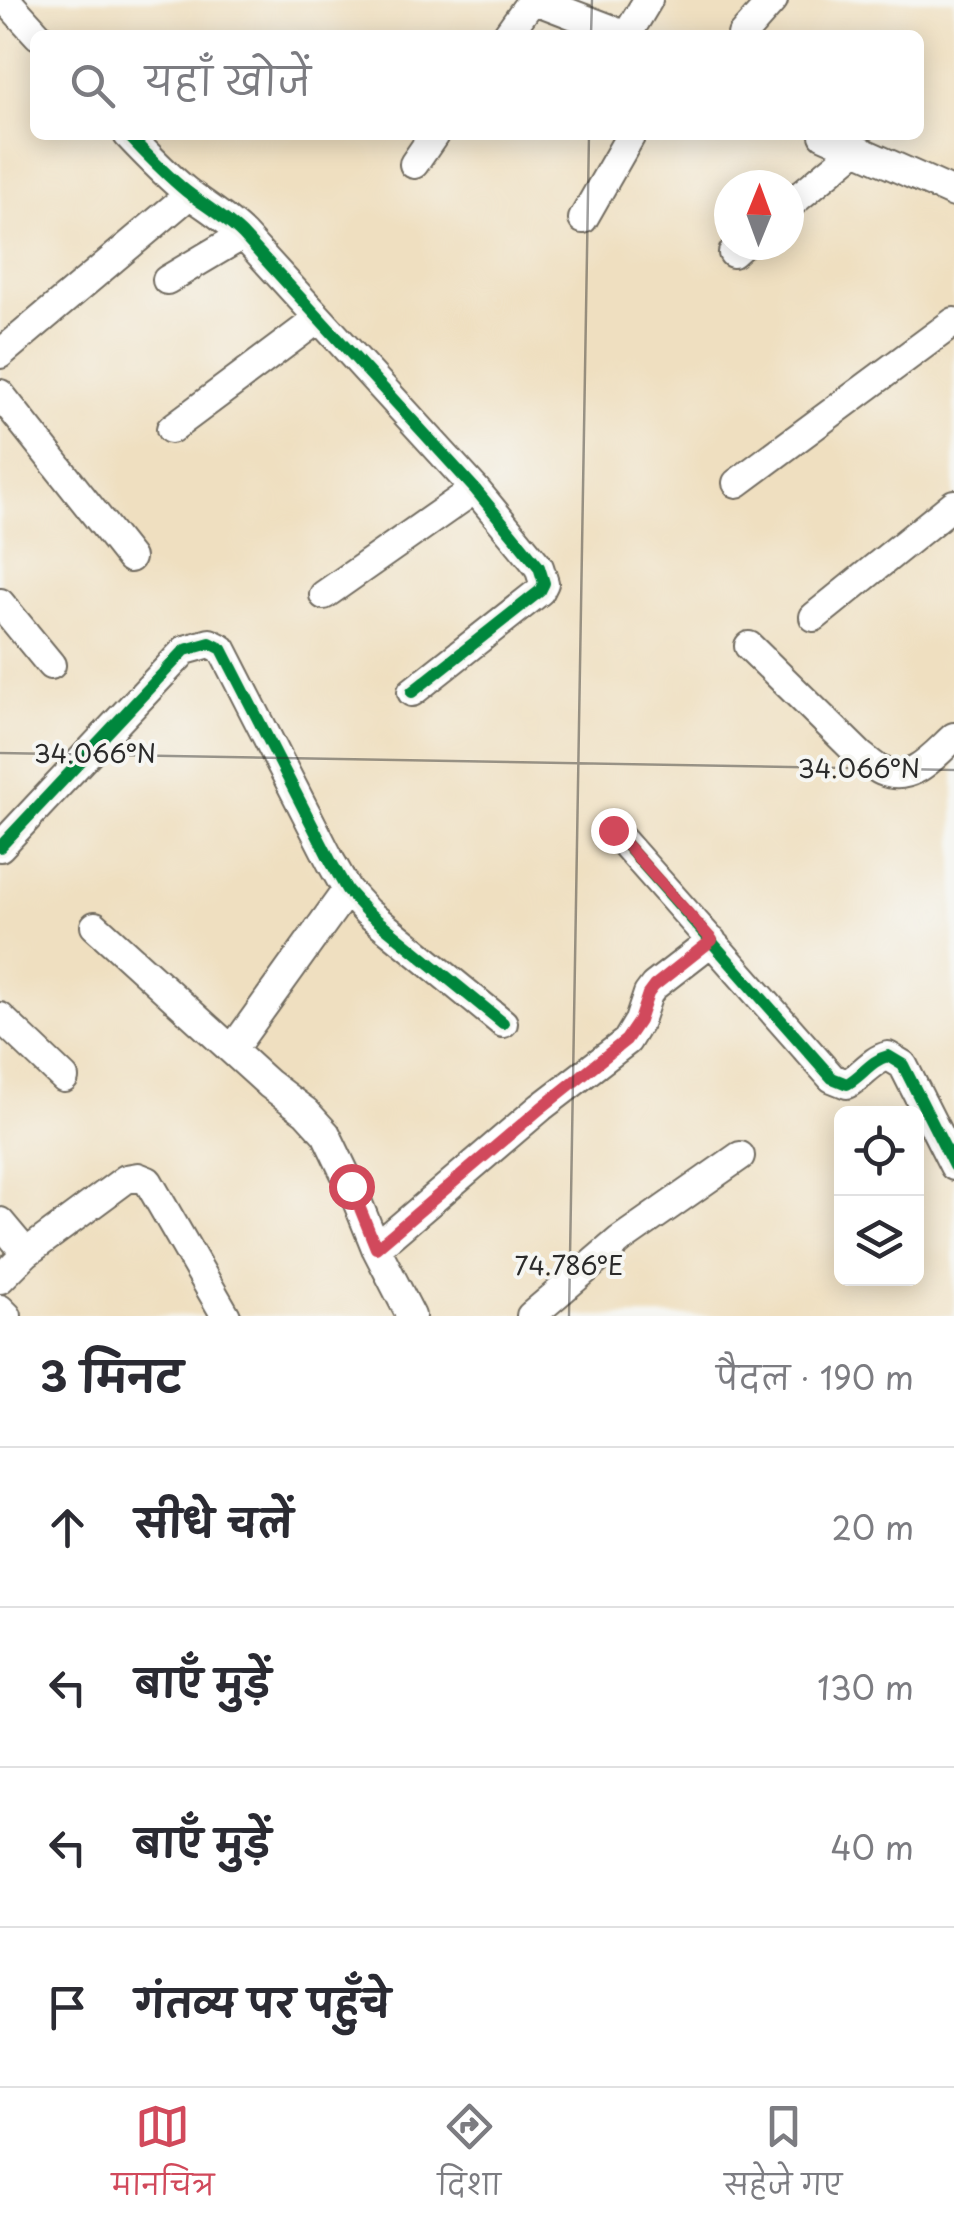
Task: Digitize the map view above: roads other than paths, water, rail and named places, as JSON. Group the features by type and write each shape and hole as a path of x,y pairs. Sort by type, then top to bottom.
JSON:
{"street":[{"path":"6,0 33,30"},
{"path":"511,30 534,0 608,30"},
{"path":"618,30 648,0"},
{"path":"746,30 773,0"},
{"path":"133,140 159,169 243,235 475,490 539,567 544,583 540,591 412,692"},
{"path":"414,164 431,140"},
{"path":"583,219 628,140"},
{"path":"834,140 954,193"},
{"path":"804,192 855,150"},
{"path":"0,354 190,194"},
{"path":"167,280 243,235"},
{"path":"171,429 318,319"},
{"path":"737,483 954,322"},
{"path":"0,394 130,558"},
{"path":"324,595 475,490"},
{"path":"814,617 954,504"},
{"path":"0,603 51,665"},
{"path":"0,847 185,650 210,642 222,649 348,890 380,923 503,1023"},
{"path":"749,646 861,756 882,771 902,775 916,770 954,737"},
{"path":"613,830 832,1078 847,1084 878,1058 888,1056 903,1065 954,1166"},
{"path":"232,1050 348,890"},
{"path":"94,926 269,1084 306,1112 326,1134 376,1248 412,1316"},
{"path":"376,1248 626,1040 654,986 712,940"},
{"path":"0,1017 64,1078"},
{"path":"531,1316 620,1240 740,1156"},
{"path":"0,1279 26,1253 126,1179 138,1178 148,1181 226,1316"},
{"path":"0,1222 26,1253"},
{"path":"0,1308 7,1316"}]}
